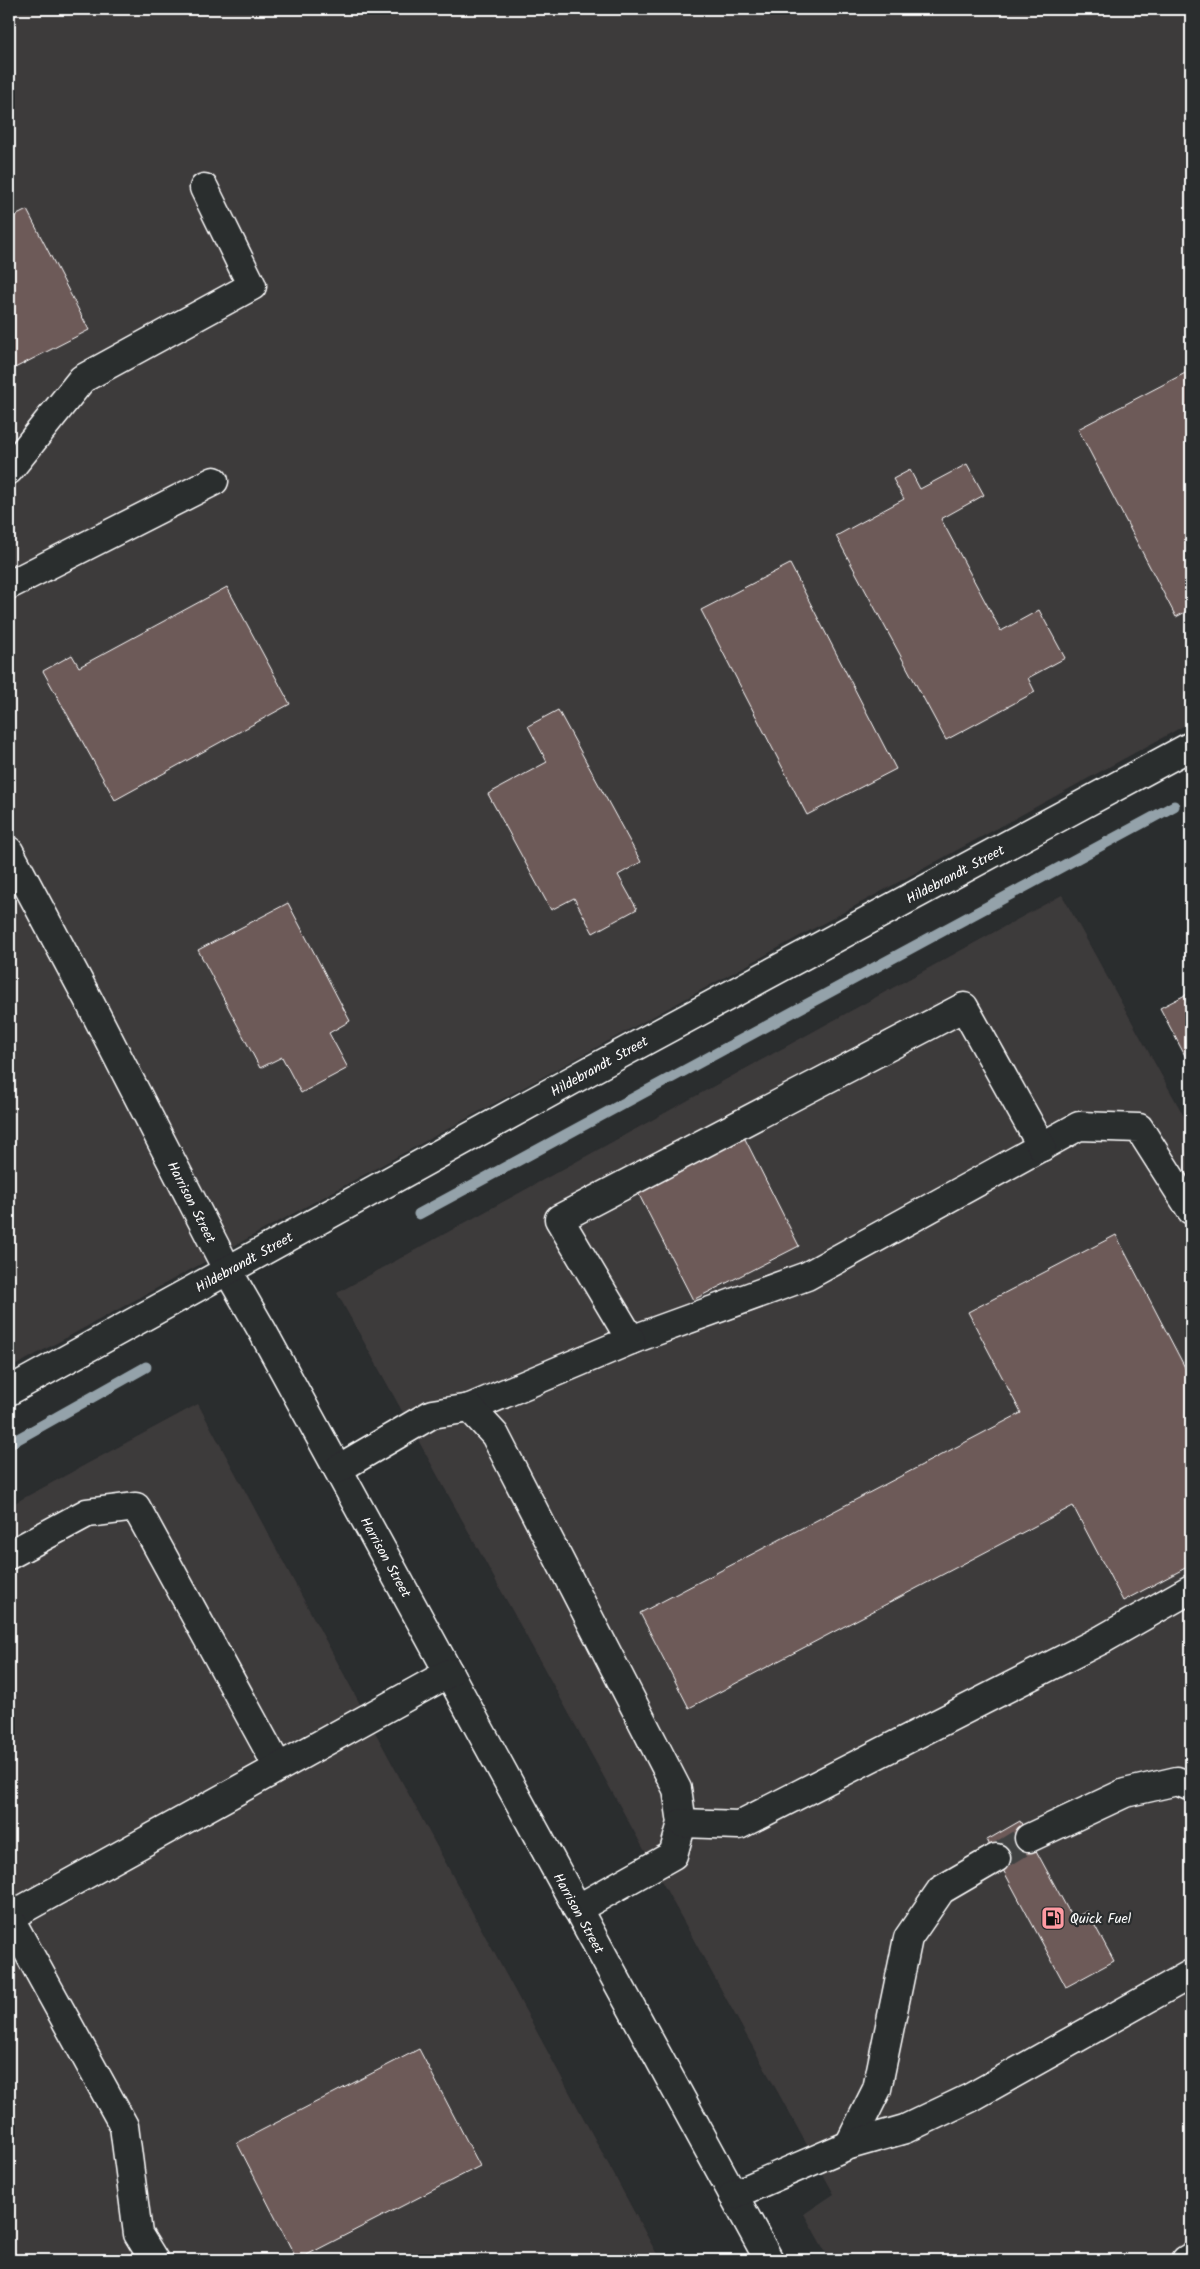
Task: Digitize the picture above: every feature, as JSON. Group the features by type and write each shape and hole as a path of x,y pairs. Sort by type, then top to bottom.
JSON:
{"street":[{"path":"9,470 82,379 252,286 204,188"},
{"path":"9,585 214,481"},
{"name":"Hildebrandt Street","path":"9,1391 591,1070 1191,746"},
{"name":"Harrison Street","path":"9,851 228,1271 769,2260"},
{"path":"631,1340 559,1219 964,1007 1042,1146"},
{"path":"338,1469 432,1414 470,1408 631,1340 807,1276 1079,1126 1139,1128 1191,1210"},
{"path":"470,1408 495,1435 677,1789 682,1823 672,1855 578,1909"},
{"path":"9,1555 87,1513 136,1507 278,1767"},
{"path":"682,1823 739,1825 1103,1639 1191,1589"},
{"path":"154,2260 138,2234 124,2126 9,1917 449,1673"},
{"path":"1029,1838 1125,1793 1176,1782 1191,1786"},
{"path":"849,2145 877,2089 908,1938 941,1890 996,1858"},
{"path":"733,2195 849,2145 905,2129 970,2098 1191,1974"},
{"path":"1186,2260 1191,2257"}],"shaded area":[{"path":"9,9 1191,9 1191,722 9,1369"},
{"path":"1062,895 1191,1129 1191,2260 830,2260 804,2214 834,2194 337,1293"},
{"path":"198,1404 660,2260 9,2260 9,1506"}],"building":[{"path":"27,210 89,330 9,371 9,219"},
{"path":"1191,370 1191,609 1176,617 1078,429"},
{"path":"967,464 984,495 941,519 1001,631 1039,610 1065,658 1028,678 1035,692 946,740 836,536 904,499 893,479 910,470 920,489"},
{"path":"790,564 896,769 807,815 701,610"},
{"path":"227,587 290,704 115,800 43,671 72,655 79,667"},
{"path":"558,710 641,862 618,875 637,909 593,933 574,898 551,910 488,794 547,762 528,726"},
{"path":"288,903 350,1021 329,1033 348,1068 301,1093 282,1057 260,1068 198,950"},
{"path":"1191,992 1191,1067 1160,1008"},
{"path":"741,1131 799,1246 693,1300 634,1185"},
{"path":"1116,1235 1191,1379 1191,1565 1123,1601 1073,1506 689,1708 640,1613 1021,1413 968,1312"},
{"path":"1020,1821 1073,1919 1087,1911 1114,1961 1066,1987 987,1840"},
{"path":"419,2049 480,2166 297,2260 237,2143"}],"waterway":[{"path":"419,1214 1174,806"},
{"path":"9,1444 146,1367"}],"tunnel":[{"path":"996,1858 1029,1838"}],"place":[{"name":"Quick Fuel","path":"1053,1918"}]}
